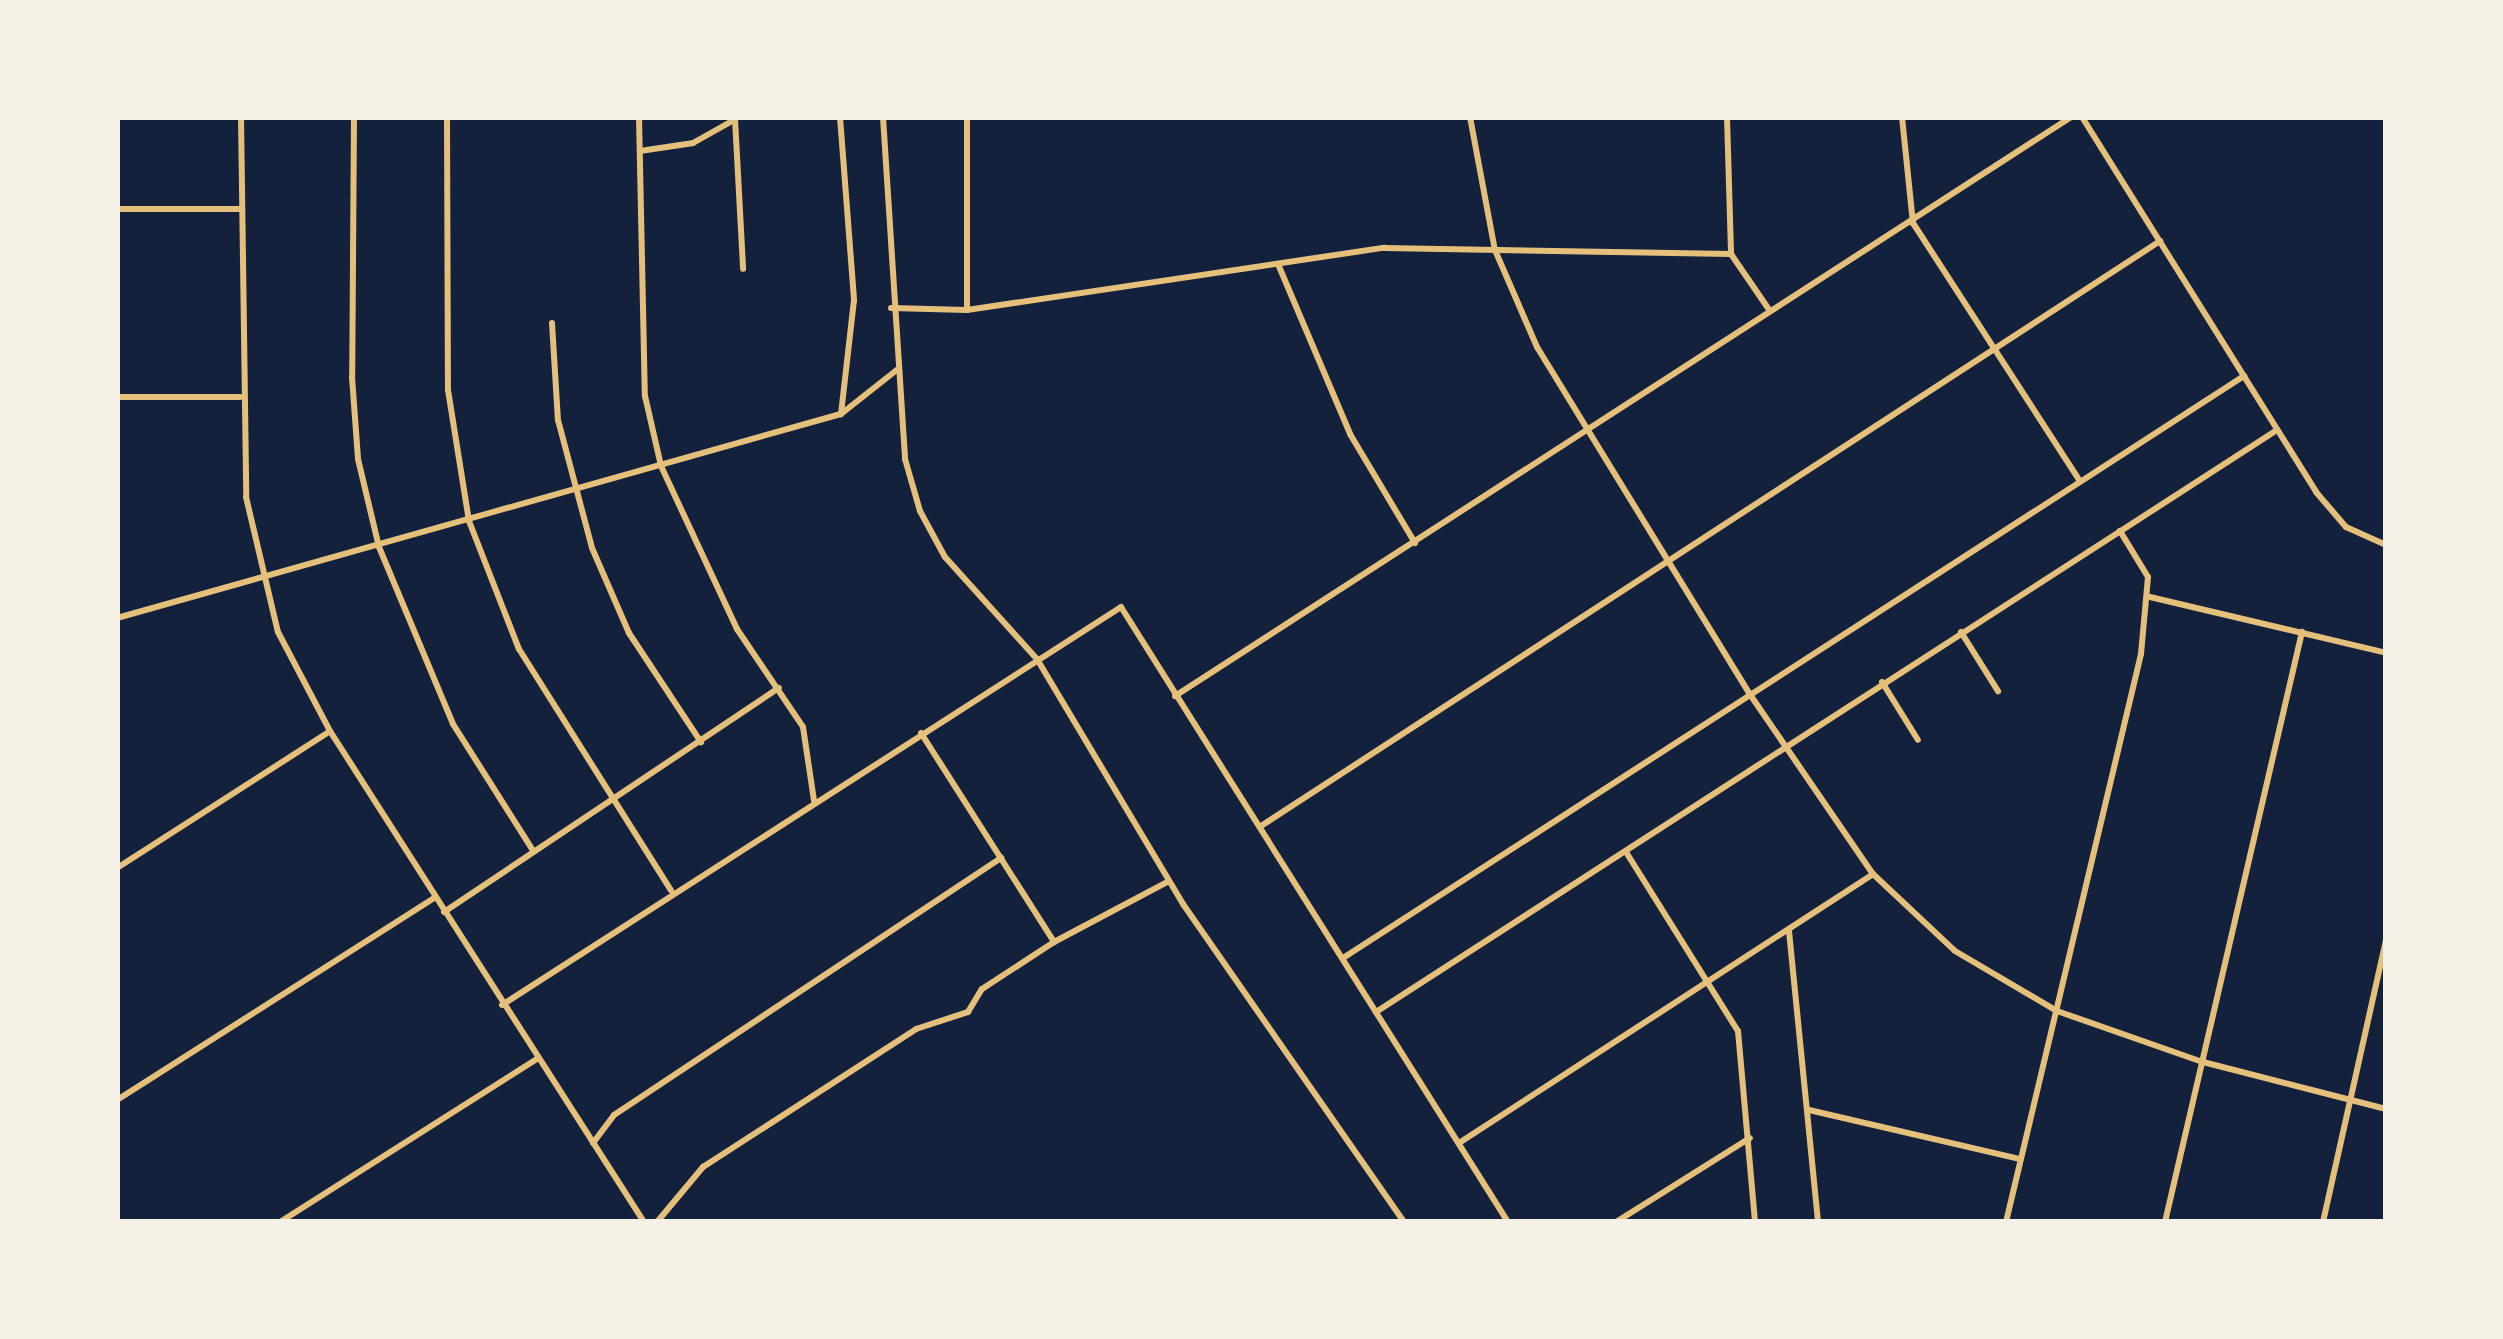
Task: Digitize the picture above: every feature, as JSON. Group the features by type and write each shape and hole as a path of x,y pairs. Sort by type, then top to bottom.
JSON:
{"street":[{"path":"241,117 240,397 261,579 278,632 330,731 644,1222"},
{"path":"354,117 352,377 358,459 379,547 453,724 534,852"},
{"path":"447,117 448,390 470,521 519,649 671,890"},
{"path":"639,117 645,396 661,466 706,572 803,727 814,800"},
{"path":"840,117 854,300 841,414"},
{"path":"884,117 891,308 905,459 920,511 945,557 1037,659 1169,881 1404,1222"},
{"path":"968,117 968,310"},
{"path":"1470,117 1495,250 1584,431 1749,693 1873,874 1955,951 2057,1011 2203,1062 2386,1109"},
{"path":"1726,117 1731,254 1770,312"},
{"path":"1903,117 1912,223 2080,481"},
{"path":"1175,696 2071,117"},
{"path":"2082,117 2329,509 2386,544"},
{"path":"640,151 693,142 735,118 743,269"},
{"path":"117,209 239,209"},
{"path":"1261,826 1664,559 2160,242"},
{"path":"891,308 968,310 1384,248 1731,254"},
{"path":"1278,264 1350,434 1415,543"},
{"path":"552,323 573,491 629,633 701,742"},
{"path":"117,618 841,414 898,368"},
{"path":"1343,958 2244,376"},
{"path":"117,397 240,397"},
{"path":"1376,1012 1626,852 1783,743 2277,430"},
{"path":"2006,1222 2150,597 2148,577 2120,531"},
{"path":"2150,597 2386,653"},
{"path":"502,1005 671,890 1121,608 1508,1222"},
{"path":"1961,632 1998,691"},
{"path":"2165,1222 2302,632"},
{"path":"1882,682 1918,740"},
{"path":"444,912 778,688"},
{"path":"117,868 330,731"},
{"path":"921,734 1054,942"},
{"path":"1626,852 1740,1040 1755,1222"},
{"path":"593,1144 614,1115 1001,858"},
{"path":"1458,1144 1873,874"},
{"path":"657,1222 703,1167 916,1029 968,1012 982,989 1054,942 1169,881"},
{"path":"117,1100 434,898"},
{"path":"1789,931 1818,1222"},
{"path":"2323,1222 2386,940"},
{"path":"280,1222 538,1058"},
{"path":"1809,1110 2020,1159"},
{"path":"1616,1222 1750,1138"}]}
